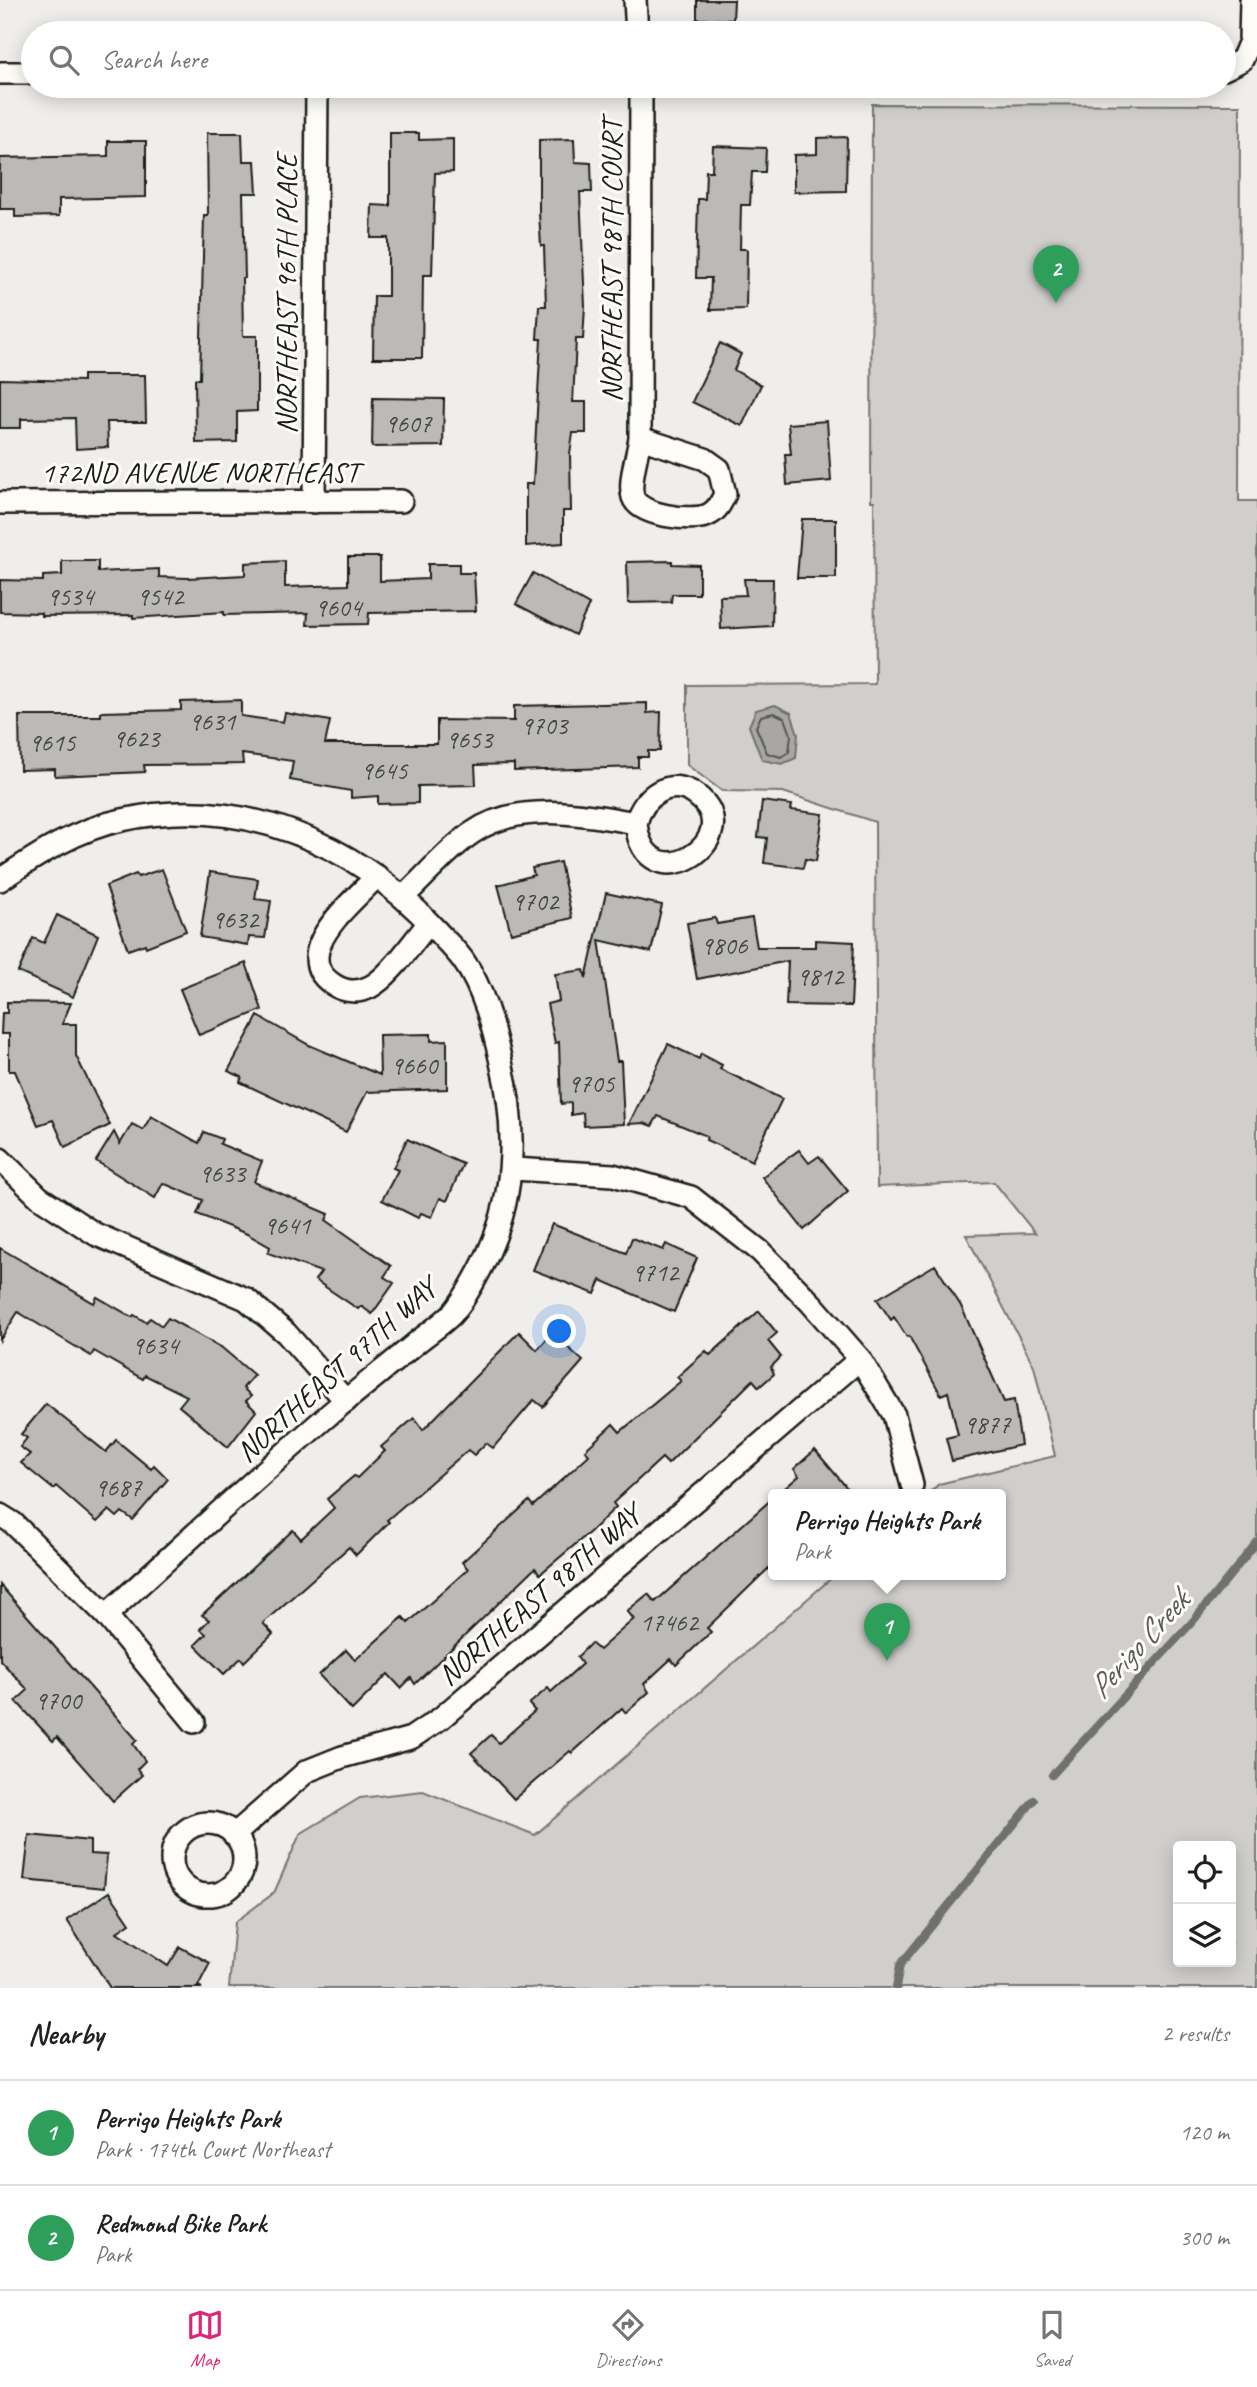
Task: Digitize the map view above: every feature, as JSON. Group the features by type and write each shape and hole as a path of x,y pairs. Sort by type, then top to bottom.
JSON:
{"street":[{"path":"635,0 636,21"},
{"path":"1236,61 1250,41 1251,0"},
{"path":"0,73 21,73"},
{"name":"NORTHEAST 96TH PLACE","path":"314,502 317,98"},
{"name":"NORTHEAST 98TH COURT","path":"640,438 705,459 719,469 725,485 725,494 716,510 699,517 653,513 641,509 632,491 640,438 641,98"},
{"name":"172ND AVENUE NORTHEAST","path":"0,503 401,501"},
{"name":"NORTHEAST 97TH WAY","path":"0,880 43,852 84,831 120,820 193,812 247,819 288,829 317,840 377,876 404,896 464,960 491,1019 508,1091 513,1169 491,1249 454,1313 346,1401 106,1615"},
{"path":"404,896 472,832 505,819 547,813 636,823"},
{"path":"377,876 321,937 317,956 324,975 331,983 349,991 360,990 378,982 429,923"},
{"path":"0,1159 39,1197 95,1234 246,1300 286,1333 346,1401"},
{"path":"513,1169 613,1175 691,1197 760,1251 860,1359 894,1415 912,1485"},
{"name":"NORTHEAST 98TH WAY","path":"234,1835 307,1771 342,1757 411,1738 441,1718 860,1359"},
{"path":"0,1515 13,1523 106,1615 194,1723"}],"shaded area":[{"path":"872,104 1240,105 1239,501 1257,501 1257,1988 229,1988 235,1922 274,1893 300,1834 360,1798 423,1791 535,1835 829,1580 1006,1580 1006,1489 933,1489 939,1484 1055,1456 1034,1366 966,1235 1035,1233 994,1182 877,1187 875,822 783,792 722,791 687,765 687,685 875,684 874,501 871,501"}],"water":[{"path":"775,705 791,713 798,734 796,758 782,764 762,760 749,726 756,710"}],"building":[{"path":"697,0 734,0 733,20 697,19"},
{"path":"207,133 242,133 243,161 255,161 257,193 243,193 245,278 242,278 243,336 257,336 257,411 237,412 237,442 196,443 195,379 200,379 204,215 208,215"},
{"path":"390,133 419,133 419,140 453,139 453,172 435,173 432,275 423,275 422,358 373,358 374,296 388,296 388,238 371,238 372,205 390,206"},
{"path":"847,137 846,191 794,192 794,155 817,154 817,138"},
{"path":"574,139 575,162 591,163 592,192 580,192 585,306 583,339 576,339 573,402 586,402 586,433 573,433 570,454 571,511 563,511 563,543 526,546 526,484 533,484 541,339 537,339 539,306 546,306 544,246 541,246 539,213 539,140"},
{"path":"108,141 146,141 146,197 59,199 59,216 15,217 15,209 0,209 0,158 108,156"},
{"path":"713,146 766,148 765,172 752,172 750,205 741,205 740,249 747,249 746,309 710,310 711,278 696,278 698,199 705,199 706,171 712,171"},
{"path":"720,343 741,354 734,370 761,385 742,426 692,402"},
{"path":"83,375 145,375 146,422 107,422 108,447 76,449 75,418 21,419 21,428 0,428 0,379 83,381"},
{"path":"373,398 444,399 443,446 372,447"},
{"path":"827,421 831,481 787,485 785,454 791,454 788,424"},
{"path":"802,519 836,519 836,578 797,578"},
{"path":"348,557 380,557 380,581 428,579 428,564 459,564 459,573 474,573 476,611 369,613 368,624 307,625 308,613 224,615 224,612 133,618 133,615 41,616 41,613 0,612 0,580 43,581 43,576 62,575 62,561 98,561 98,572 159,569 159,577 188,578 245,575 245,563 285,561 285,587 348,585"},
{"path":"672,561 672,564 699,565 699,594 672,594 671,602 628,603 627,562"},
{"path":"533,573 589,605 575,635 516,604"},
{"path":"744,579 773,579 772,626 721,629 720,596 746,595"},
{"path":"241,700 241,716 283,722 285,713 330,721 325,744 437,744 437,720 514,721 514,706 647,703 647,713 661,712 660,751 648,751 648,757 638,757 638,767 514,771 514,764 475,765 476,785 418,786 418,803 378,804 378,796 351,798 351,791 290,780 293,761 242,754 243,764 144,765 145,772 55,776 55,769 20,770 19,716 101,716 101,712 181,710 181,702"},
{"path":"762,801 792,805 791,810 823,814 816,861 805,859 803,868 764,863 767,838 758,837"},
{"path":"560,862 572,918 511,933 498,885 534,875 532,868"},
{"path":"162,869 186,931 146,947 145,944 128,950 106,886 136,874 138,877"},
{"path":"210,872 258,879 255,899 271,901 265,938 249,937 248,945 200,937"},
{"path":"606,893 662,905 651,952 599,940 617,1061 621,1061 624,1124 584,1126 583,1113 571,1115 571,1103 561,1104 559,1042 555,1043 547,1004 559,1001 555,974 584,970 586,978"},
{"path":"57,915 98,935 73,997 18,972 33,938 44,943"},
{"path":"715,918 717,924 752,918 757,947 815,947 815,940 854,942 851,1006 786,1005 788,961 697,979 687,923"},
{"path":"246,963 262,1010 199,1035 180,989"},
{"path":"7,1002 71,1003 62,1024 76,1024 76,1056 110,1125 65,1147 53,1120 38,1125 15,1071 9,1071 9,1034 1,1034 2,1013 7,1013"},
{"path":"258,1016 309,1045 380,1075 379,1035 431,1034 431,1041 447,1040 447,1089 367,1092 346,1132 240,1082 242,1077 228,1071"},
{"path":"668,1044 699,1059 701,1054 722,1065 720,1069 782,1099 752,1161 706,1140 707,1136 658,1116 652,1126 644,1123 629,1124"},
{"path":"151,1116 199,1143 204,1132 222,1139 220,1144 262,1161 254,1182 329,1214 326,1220 391,1266 384,1277 394,1283 372,1314 361,1306 358,1309 315,1280 321,1272 268,1253 270,1247 247,1234 197,1214 203,1200 163,1183 155,1198 96,1161 114,1132 120,1144 132,1124 143,1130"},
{"path":"407,1139 463,1164 447,1201 440,1198 432,1217 421,1213 418,1218 382,1200 398,1170 393,1168"},
{"path":"799,1150 809,1163 819,1156 848,1191 804,1230 762,1177"},
{"path":"552,1224 626,1253 632,1238 663,1250 666,1244 697,1258 674,1312 601,1280 595,1294 533,1270"},
{"path":"0,1248 94,1303 97,1297 132,1317 134,1315 146,1322 150,1318 162,1326 168,1318 221,1347 254,1375 243,1388 251,1396 246,1401 256,1411 228,1447 179,1406 187,1396 145,1375 143,1379 94,1351 91,1356 18,1312 0,1340"},
{"path":"935,1265 961,1306 1004,1402 1014,1400 1021,1445 952,1461 946,1438 958,1435 948,1392 941,1395 909,1336 907,1337 894,1317 891,1320 877,1299"},
{"path":"759,1311 777,1333 768,1341 781,1357 771,1367 774,1374 759,1387 753,1380 668,1464 662,1458 613,1503 616,1507 590,1532 540,1574 535,1568 415,1684 411,1678 401,1688 388,1674 352,1710 319,1675 346,1650 355,1660 403,1617 408,1623 468,1569 462,1562 529,1501 533,1506 589,1455 585,1450 613,1424 620,1432 681,1381 677,1377 706,1351 710,1355"},
{"path":"519,1332 537,1350 552,1333 583,1361 543,1407 534,1400 493,1448 486,1443 474,1455 468,1450 387,1520 389,1522 356,1555 349,1547 263,1623 273,1634 244,1662 241,1658 224,1674 195,1645 206,1634 200,1629 209,1620 202,1615 293,1530 301,1539 334,1508 327,1499 354,1476 357,1478 385,1451 381,1447 414,1418 423,1430"},
{"path":"46,1404 106,1452 116,1440 151,1469 154,1465 168,1479 133,1520 122,1512 117,1517 109,1510 97,1522 56,1486 53,1489 21,1463 30,1454 20,1447 27,1438 21,1434"},
{"path":"815,1450 848,1489 784,1489 799,1476 794,1469"},
{"path":"768,1502 768,1569 707,1628 711,1632 676,1665 671,1659 644,1684 649,1692 626,1713 622,1708 572,1753 570,1751 514,1799 471,1753 491,1735 499,1743 535,1711 529,1704 548,1688 551,1692 582,1664 577,1657 591,1643 599,1650 634,1619 627,1611 648,1594 655,1602"},
{"path":"0,1585 137,1740 133,1744 145,1761 137,1769 142,1775 113,1801 57,1737 53,1741 16,1701 28,1690 0,1660"},
{"path":"29,1835 90,1841 90,1854 107,1855 104,1888 24,1880"},
{"path":"109,1892 130,1923 117,1932 168,1966 180,1947 210,1963 198,1986 202,1988 110,1988 67,1920"}],"waterway":[{"name":"Perigo Creek","path":"1052,1775 1194,1620 1257,1542"},
{"name":"Perigo Creek","path":"896,1988 900,1965 1034,1800"}],"place":[{"name":"Redmond Bike Park","path":"1056,303"},
{"name":"Perrigo Heights Park","path":"887,1661"}]}
